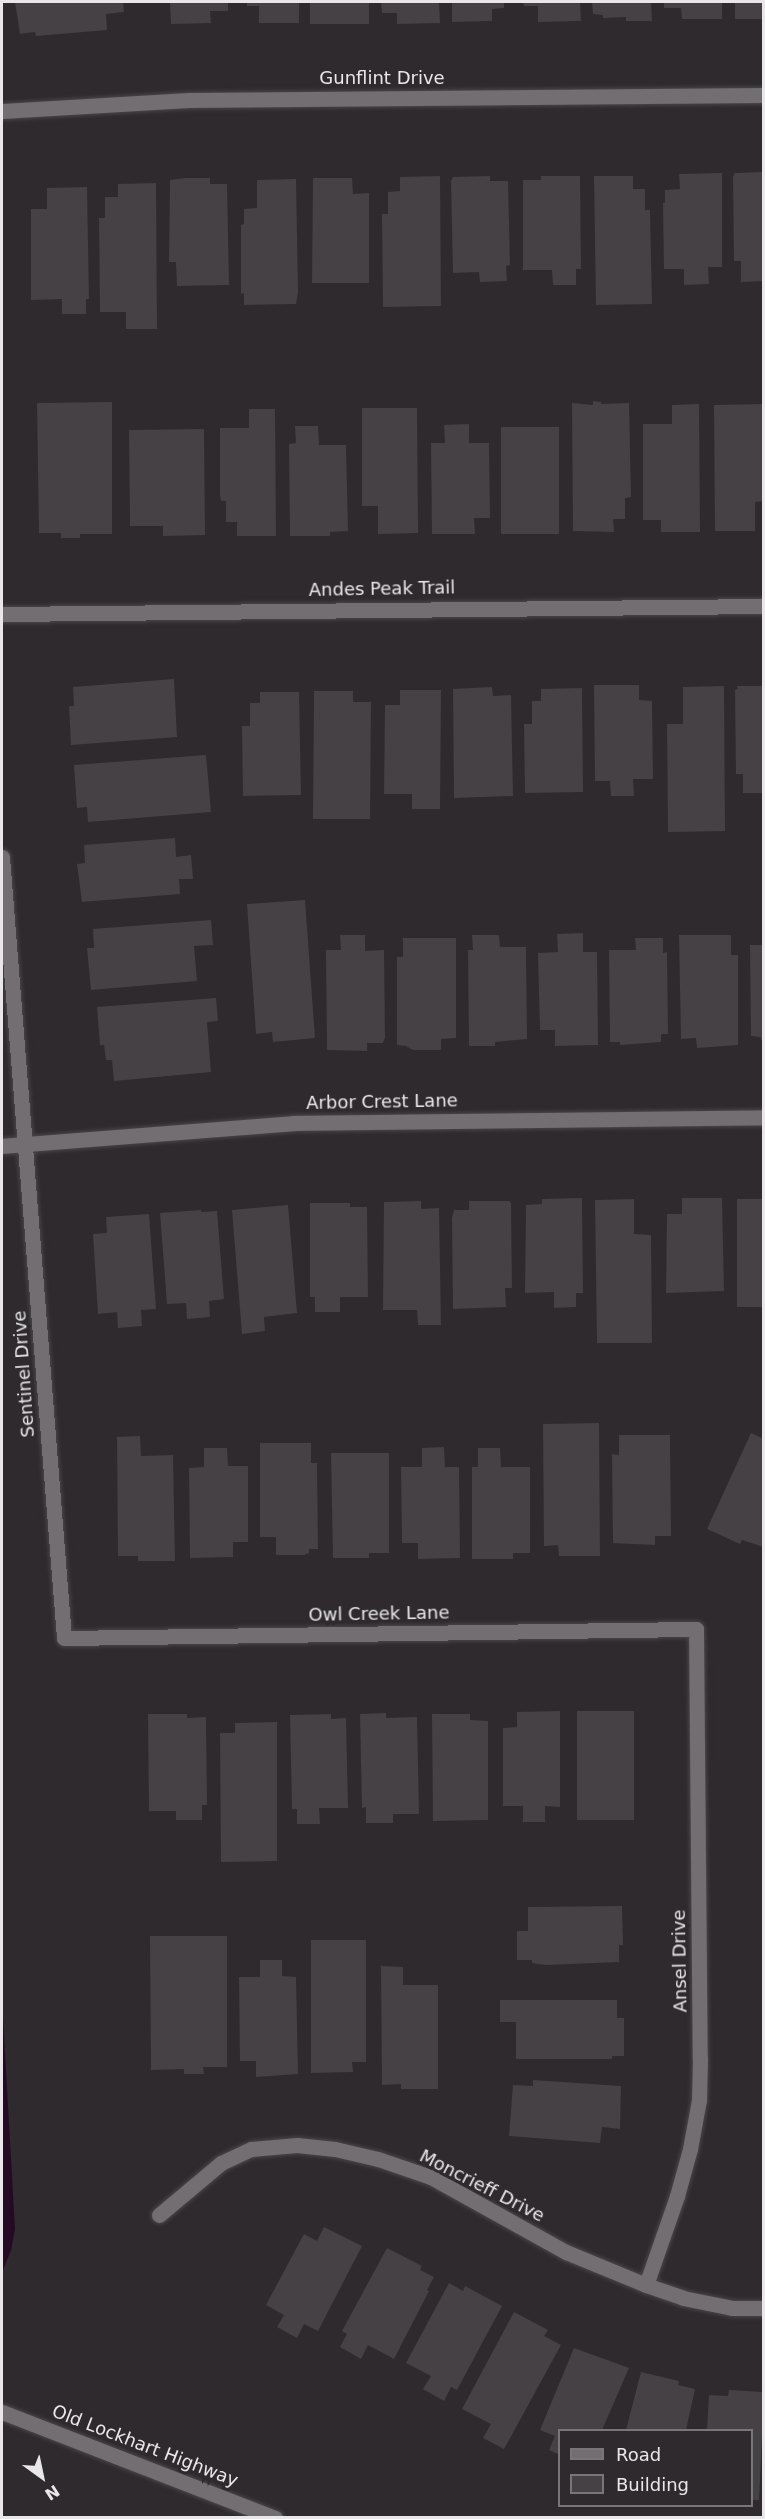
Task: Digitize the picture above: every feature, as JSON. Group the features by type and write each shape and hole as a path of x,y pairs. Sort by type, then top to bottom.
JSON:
{"street":[{"name":"Gunflint Drive","path":"2,111 189,100 764,95"},
{"name":"Andes Peak Trail","path":"2,614 764,606"},
{"name":"Sentinel Drive","path":"2,856 64,1638"},
{"name":"Arbor Crest Lane","path":"2,1146 294,1123 764,1117"},
{"name":"Owl Creek Lane","path":"64,1638 696,1629"},
{"name":"Ansel Drive","path":"646,2285 680,2186 699,2100 696,1629"},
{"name":"Moncrieff Drive","path":"159,2215 190,2186 222,2163 251,2149 297,2145 335,2149 378,2158 430,2177 566,2252 646,2285 684,2298 732,2308 764,2308"},
{"name":"Old Lockhart Highway","path":"2,2412 275,2517"}],"shaded area":[{"path":"2,2000 15,2229 11,2250 3,2270"}],"building":[{"path":"15,2 123,2 124,12 106,14 107,30 36,36 35,32 20,34"},
{"path":"170,2 228,2 228,11 210,11 211,23 171,24"},
{"path":"247,2 299,2 299,23 259,23 259,6 247,6"},
{"path":"310,2 369,2 369,24 310,24"},
{"path":"381,2 439,2 440,23 397,24 397,13 382,13"},
{"path":"452,2 504,2 504,8 492,9 492,21 452,22"},
{"path":"523,2 580,2 581,21 538,22 538,6 524,6"},
{"path":"592,2 651,2 652,21 626,21 626,17 603,18 603,15 593,14"},
{"path":"664,2 722,2 722,19 682,19 681,8 664,8"},
{"path":"735,2 764,2 764,19 735,19"},
{"path":"764,172 764,281 741,282 741,261 734,261 733,177 735,173"},
{"path":"722,173 722,267 708,267 709,284 684,285 684,269 664,269 663,203 665,203 665,190 680,189 679,174"},
{"path":"440,176 441,306 383,307 382,214 388,214 388,192 400,191 400,177"},
{"path":"490,176 490,181 508,181 510,265 506,266 507,281 480,282 479,272 453,273 451,181 453,177"},
{"path":"541,176 580,176 581,269 576,269 576,285 553,285 552,270 523,270 523,180 541,180"},
{"path":"594,176 633,176 633,189 645,189 645,210 650,210 652,304 596,305"},
{"path":"210,178 210,184 227,184 229,285 177,286 176,262 169,262 170,180"},
{"path":"313,178 352,178 353,194 369,193 369,283 312,283"},
{"path":"296,179 298,292 296,304 244,305 244,293 241,294 241,225 244,224 244,209 257,208 257,180"},
{"path":"156,183 157,329 126,329 126,312 100,312 99,218 105,218 105,197 118,197 118,184"},
{"path":"87,187 89,299 86,299 86,314 62,314 62,299 31,300 31,209 47,209 47,188"},
{"path":"593,401 601,402 601,404 629,403 631,497 625,498 625,519 613,519 614,532 573,531 572,403 593,405"},
{"path":"112,402 112,534 80,534 80,538 61,538 61,533 39,533 37,403"},
{"path":"699,404 700,532 661,532 661,520 643,520 643,424 672,424 672,405"},
{"path":"764,404 764,501 755,502 755,531 715,531 714,405"},
{"path":"362,408 417,408 418,533 378,534 378,506 362,506"},
{"path":"249,409 275,409 276,536 237,536 237,522 226,522 226,501 221,501 220,428 249,428"},
{"path":"469,424 469,443 489,443 490,518 474,518 475,534 432,534 431,443 445,443 444,425"},
{"path":"295,426 318,426 319,445 346,445 348,531 330,532 330,536 290,536 289,444 296,443"},
{"path":"501,427 559,427 559,534 501,534"},
{"path":"204,429 205,535 163,536 163,526 130,526 129,430"},
{"path":"174,679 177,737 71,745 69,706 74,706 73,687"},
{"path":"594,685 639,685 639,700 652,701 653,779 633,779 634,796 611,796 610,781 595,781"},
{"path":"724,686 725,831 668,832 667,724 683,724 683,687"},
{"path":"737,686 764,686 764,793 743,793 743,774 736,774 735,690 738,689"},
{"path":"492,687 493,696 511,695 513,796 454,798 453,689"},
{"path":"582,688 583,792 525,793 524,724 532,724 532,701 541,701 541,689"},
{"path":"400,690 441,690 440,809 412,809 412,794 384,794 385,705 400,705"},
{"path":"314,691 353,691 353,702 371,702 370,819 313,819"},
{"path":"260,692 299,692 301,795 243,796 242,726 250,726 250,703 260,703"},
{"path":"206,755 211,812 88,822 87,807 77,808 74,765"},
{"path":"175,838 176,857 191,855 193,879 179,879 180,894 82,902 77,864 85,863 84,845"},
{"path":"305,900 315,1038 273,1042 272,1032 256,1034 247,904"},
{"path":"211,920 213,945 194,946 197,981 91,990 87,948 94,948 93,929"},
{"path":"583,933 583,952 597,952 598,1045 555,1046 555,1030 540,1030 538,953 558,952 557,934"},
{"path":"340,935 365,935 365,951 384,950 385,1038 383,1043 367,1043 367,1051 327,1050 326,950 341,950"},
{"path":"472,935 499,935 500,947 526,947 527,1039 495,1042 495,1046 469,1046 468,950 473,950"},
{"path":"679,935 731,935 731,955 738,955 738,1045 697,1048 696,1038 681,1039"},
{"path":"403,938 456,938 456,1038 441,1039 441,1050 413,1050 397,1045 397,957 403,957"},
{"path":"635,938 663,938 663,953 667,952 668,1034 661,1034 661,1042 620,1045 620,1042 610,1042 609,950 636,950"},
{"path":"750,945 764,945 764,1040 761,1040 761,1037 751,1036"},
{"path":"216,998 218,1021 207,1022 211,1072 114,1081 112,1060 106,1060 104,1045 100,1045 97,1007"},
{"path":"582,1198 583,1293 576,1293 576,1307 554,1308 554,1292 525,1293 526,1205 542,1204 542,1199"},
{"path":"682,1198 722,1198 724,1291 666,1293 667,1214 682,1214"},
{"path":"634,1199 634,1234 651,1235 652,1343 597,1343 595,1200"},
{"path":"737,1199 764,1199 764,1307 737,1307"},
{"path":"421,1201 421,1209 439,1208 441,1325 418,1325 417,1310 383,1310 384,1202"},
{"path":"469,1201 510,1201 512,1288 505,1288 506,1307 453,1309 452,1218 454,1210 469,1210"},
{"path":"310,1203 350,1203 350,1207 367,1207 368,1297 340,1297 340,1312 315,1312 315,1297 310,1297"},
{"path":"288,1205 297,1313 264,1317 265,1331 242,1334 232,1210"},
{"path":"201,1210 201,1212 217,1211 224,1299 209,1301 210,1317 187,1319 186,1303 167,1304 160,1213"},
{"path":"149,1214 156,1309 141,1310 142,1326 118,1328 117,1312 98,1314 93,1234 107,1233 106,1217"},
{"path":"599,1423 600,1556 559,1556 558,1545 544,1546 543,1424"},
{"path":"751,1433 764,1439 764,1547 742,1540 740,1544 707,1529"},
{"path":"619,1435 670,1435 671,1536 655,1536 655,1545 613,1543 612,1454 619,1455"},
{"path":"140,1436 141,1456 173,1455 175,1561 138,1561 138,1556 118,1556 117,1437"},
{"path":"260,1443 311,1443 311,1463 317,1463 318,1549 309,1549 309,1553 304,1555 276,1555 276,1537 260,1537"},
{"path":"444,1447 445,1467 459,1467 460,1558 418,1559 418,1543 402,1543 401,1467 422,1467 422,1448"},
{"path":"204,1448 227,1448 228,1466 248,1466 248,1542 233,1542 233,1557 190,1558 189,1468 204,1467"},
{"path":"478,1448 500,1448 501,1467 530,1467 530,1553 513,1553 513,1559 472,1559 472,1467 478,1467"},
{"path":"331,1453 389,1453 389,1553 369,1553 369,1558 333,1558"},
{"path":"560,1711 560,1807 545,1806 545,1822 523,1822 523,1806 503,1806 503,1728 517,1727 517,1712"},
{"path":"577,1711 634,1711 634,1820 577,1820"},
{"path":"386,1713 386,1718 417,1717 419,1814 393,1814 393,1823 366,1823 366,1807 362,1808 360,1714"},
{"path":"148,1714 187,1714 187,1718 206,1717 207,1805 202,1805 202,1820 176,1820 176,1811 149,1811"},
{"path":"331,1714 331,1719 346,1718 348,1808 319,1808 320,1824 297,1824 297,1809 292,1809 290,1715"},
{"path":"432,1714 470,1714 470,1720 488,1721 488,1820 433,1821"},
{"path":"277,1722 277,1861 221,1862 220,1733 235,1733 235,1723"},
{"path":"622,1906 623,1945 619,1945 619,1962 546,1965 532,1963 532,1960 517,1960 517,1931 528,1931 528,1907"},
{"path":"150,1936 227,1936 227,2067 203,2067 204,2074 184,2074 184,2069 151,2070"},
{"path":"311,1940 366,1940 366,2062 352,2062 353,2072 311,2073"},
{"path":"260,1960 282,1960 282,1976 296,1977 298,2074 256,2077 256,2061 240,2061 239,1977 260,1977"},
{"path":"381,1966 403,1967 403,1985 438,1985 438,2089 401,2089 401,2084 382,2085"},
{"path":"500,2000 617,2000 617,2018 624,2018 624,2056 612,2056 612,2059 516,2059 516,2022 500,2022"},
{"path":"533,2080 621,2086 620,2129 602,2127 600,2143 509,2136 513,2085 533,2086"},
{"path":"324,2227 362,2246 318,2331 304,2324 297,2338 277,2327 284,2315 266,2305 304,2234 317,2241"},
{"path":"387,2248 422,2266 420,2270 434,2277 394,2359 368,2345 361,2359 340,2347 347,2334 342,2331"},
{"path":"449,2283 463,2291 465,2286 502,2306 457,2390 451,2387 444,2401 423,2389 431,2376 406,2363"},
{"path":"514,2312 548,2330 544,2336 561,2345 504,2449 483,2438 491,2424 462,2409"},
{"path":"574,2348 629,2368 602,2429 558,2429 558,2454 549,2450 555,2436 540,2430"},
{"path":"641,2372 679,2381 678,2385 695,2389 686,2429 626,2429"},
{"path":"729,2390 764,2392 759,2500 753,2500 753,2429 707,2429 709,2395 728,2396"}]}
